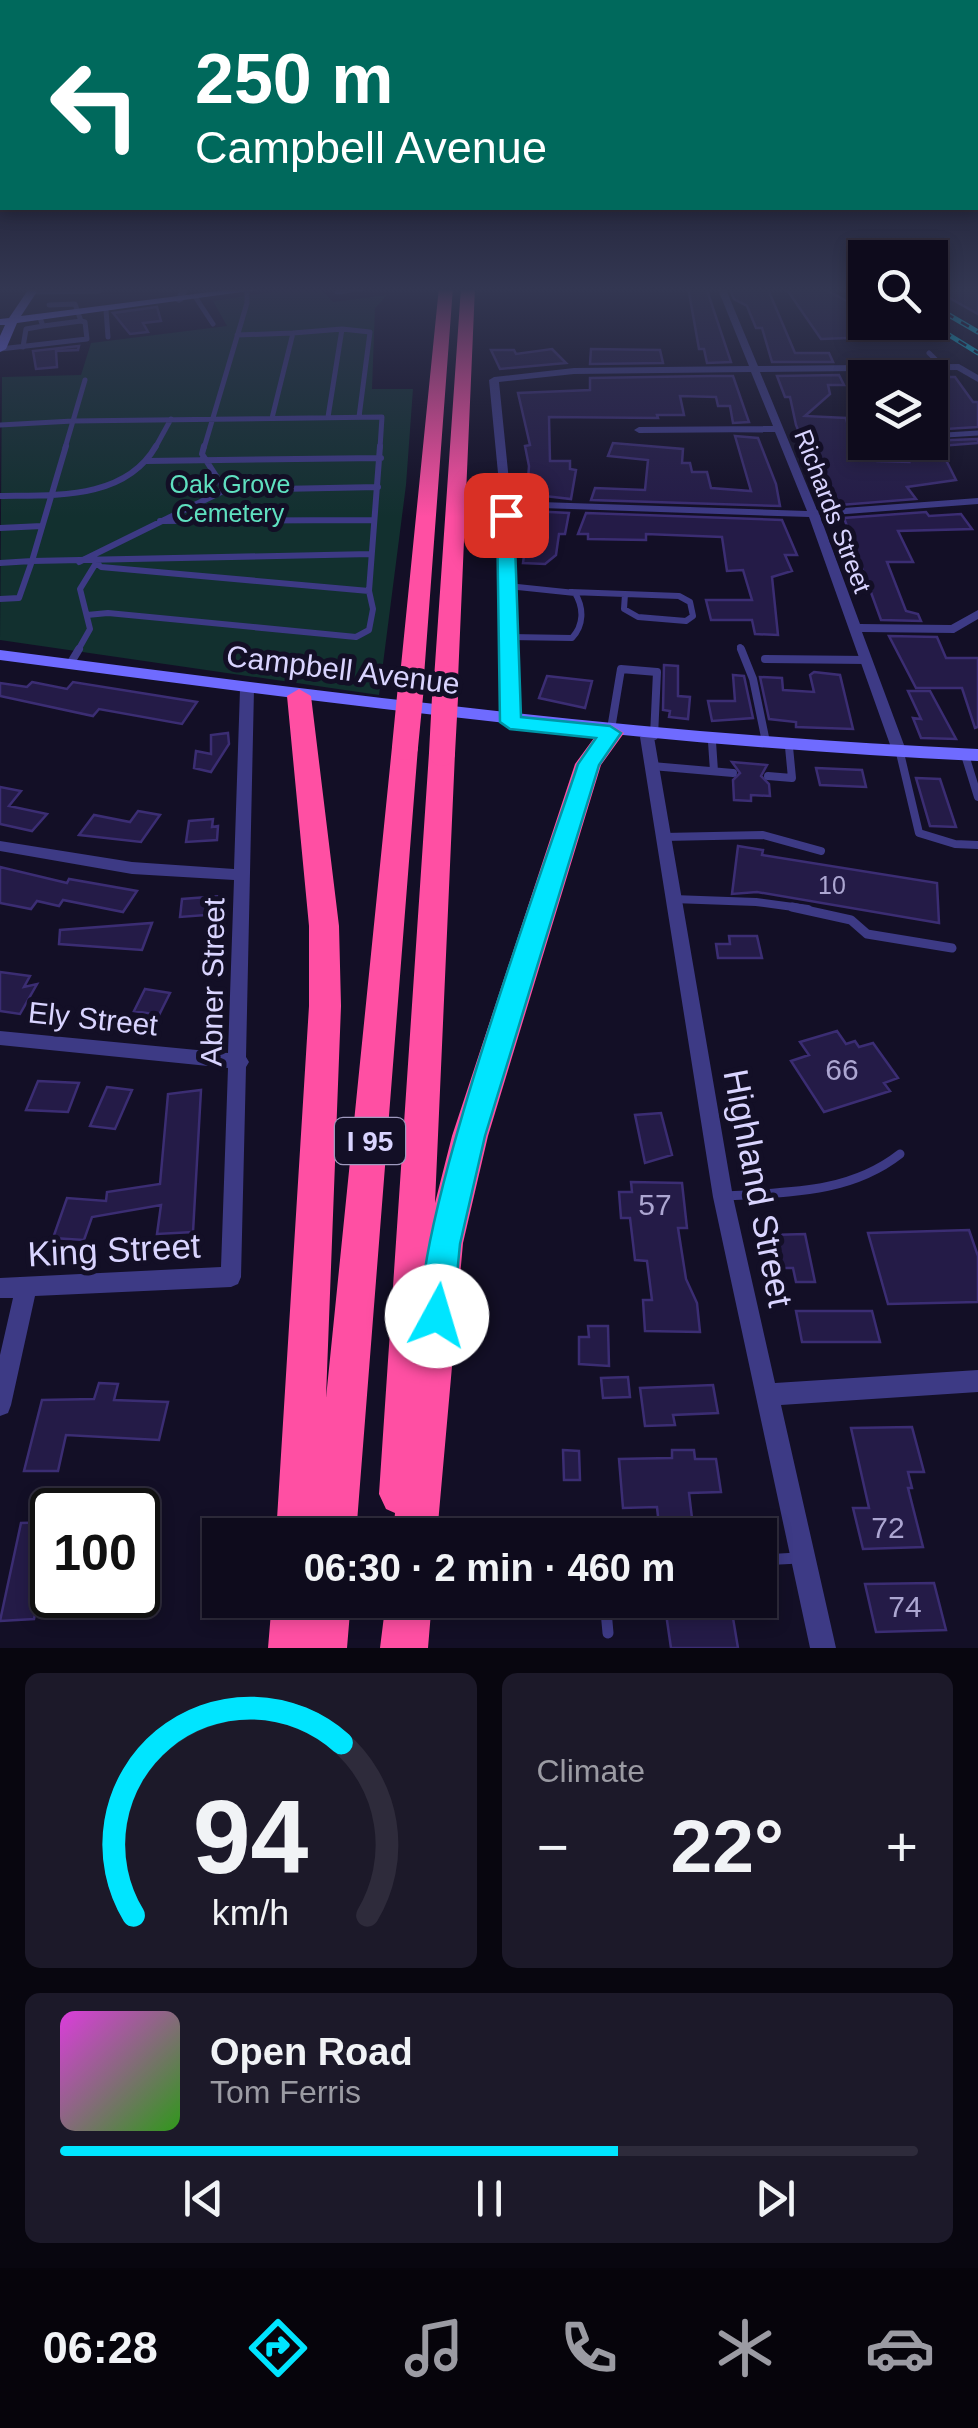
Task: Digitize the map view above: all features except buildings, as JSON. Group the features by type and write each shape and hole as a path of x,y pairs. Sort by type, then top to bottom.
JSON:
{"highway":[{"name":"I 95","path":"336,1518 439,364"},
{"name":"I 95","path":"400,1518 464,364"},
{"path":"299,696 324,926 325,1006 299,1518"},
{"path":"417,1518 448,1226 470,1136 588,764 610,733"},
{"path":"292,1648 293,1618"},
{"path":"323,1648 326,1618"},
{"path":"393,1648 395,1618"},
{"path":"404,1648 406,1618"}],"main road":[{"name":"Campbell Avenue","path":"0,655 610,733 789,748 972,755"}],"street":[{"name":"Richards Street","path":"752,366 814,514 900,752"},
{"path":"510,722 506,504 492,384 496,379 574,370 848,367"},
{"path":"948,367 959,367 978,379"},
{"path":"639,430 777,429"},
{"path":"506,504 814,514 978,501"},
{"path":"854,628 954,630 978,614"},
{"name":"Abner Street","path":"232,1276 247,688"},
{"name":"Highland Street","path":"650,737 723,1196 823,1648"},
{"path":"0,846 132,868 243,875"},
{"name":"Ely Street","path":"0,1038 240,1062"},
{"name":"King Street","path":"0,1288 232,1276"},
{"path":"0,1405 26,1288"},
{"path":"766,1395 978,1381"}],"lane":[{"path":"225,490 202,454 229,364"},
{"path":"272,418 285,364"},
{"path":"328,418 337,364"},
{"path":"359,417 366,364"},
{"path":"0,600 19,598 84,380"},
{"path":"0,425 382,417 371,554 370,630 356,637 108,613 87,615"},
{"path":"0,496 51,494 117,480 139,470 171,419"},
{"path":"948,435 978,433"},
{"path":"146,461 381,458"},
{"path":"79,562 225,490 378,487"},
{"path":"160,521 374,520"},
{"path":"0,528 42,526"},
{"path":"0,563 371,554"},
{"path":"96,562 101,566 369,591"},
{"path":"70,664 89,634 79,590 96,562"},
{"path":"505,586 571,592 625,592 684,597 690,602 693,616 686,620 632,616 624,609 625,592"},
{"path":"510,637 576,636 582,623 580,599 571,592"},
{"path":"740,646 753,679 767,746"},
{"path":"765,659 867,660"},
{"path":"610,733 621,669 657,672 650,737"},
{"path":"712,742 714,771"},
{"path":"768,776 792,778 789,748"},
{"path":"900,752 919,833 978,846"},
{"path":"972,755 978,797"},
{"path":"652,766 733,773"},
{"path":"663,836 734,831 789,837 821,851"},
{"path":"674,899 803,908 851,920 868,934 952,948"},
{"path":"723,1196 833,1187 880,1174 900,1154"},
{"path":"777,1559 803,1558"},
{"path":"607,1618 608,1634"}],"green space":[{"name":"Oak Grove Cemetery","path":"84,364 373,364 372,389 413,389 406,485 379,695 0,640 2,377 81,375"}],"route":[{"path":"437,1316 444,1244 470,1136 588,764 610,733 510,722 506,515"}]}
